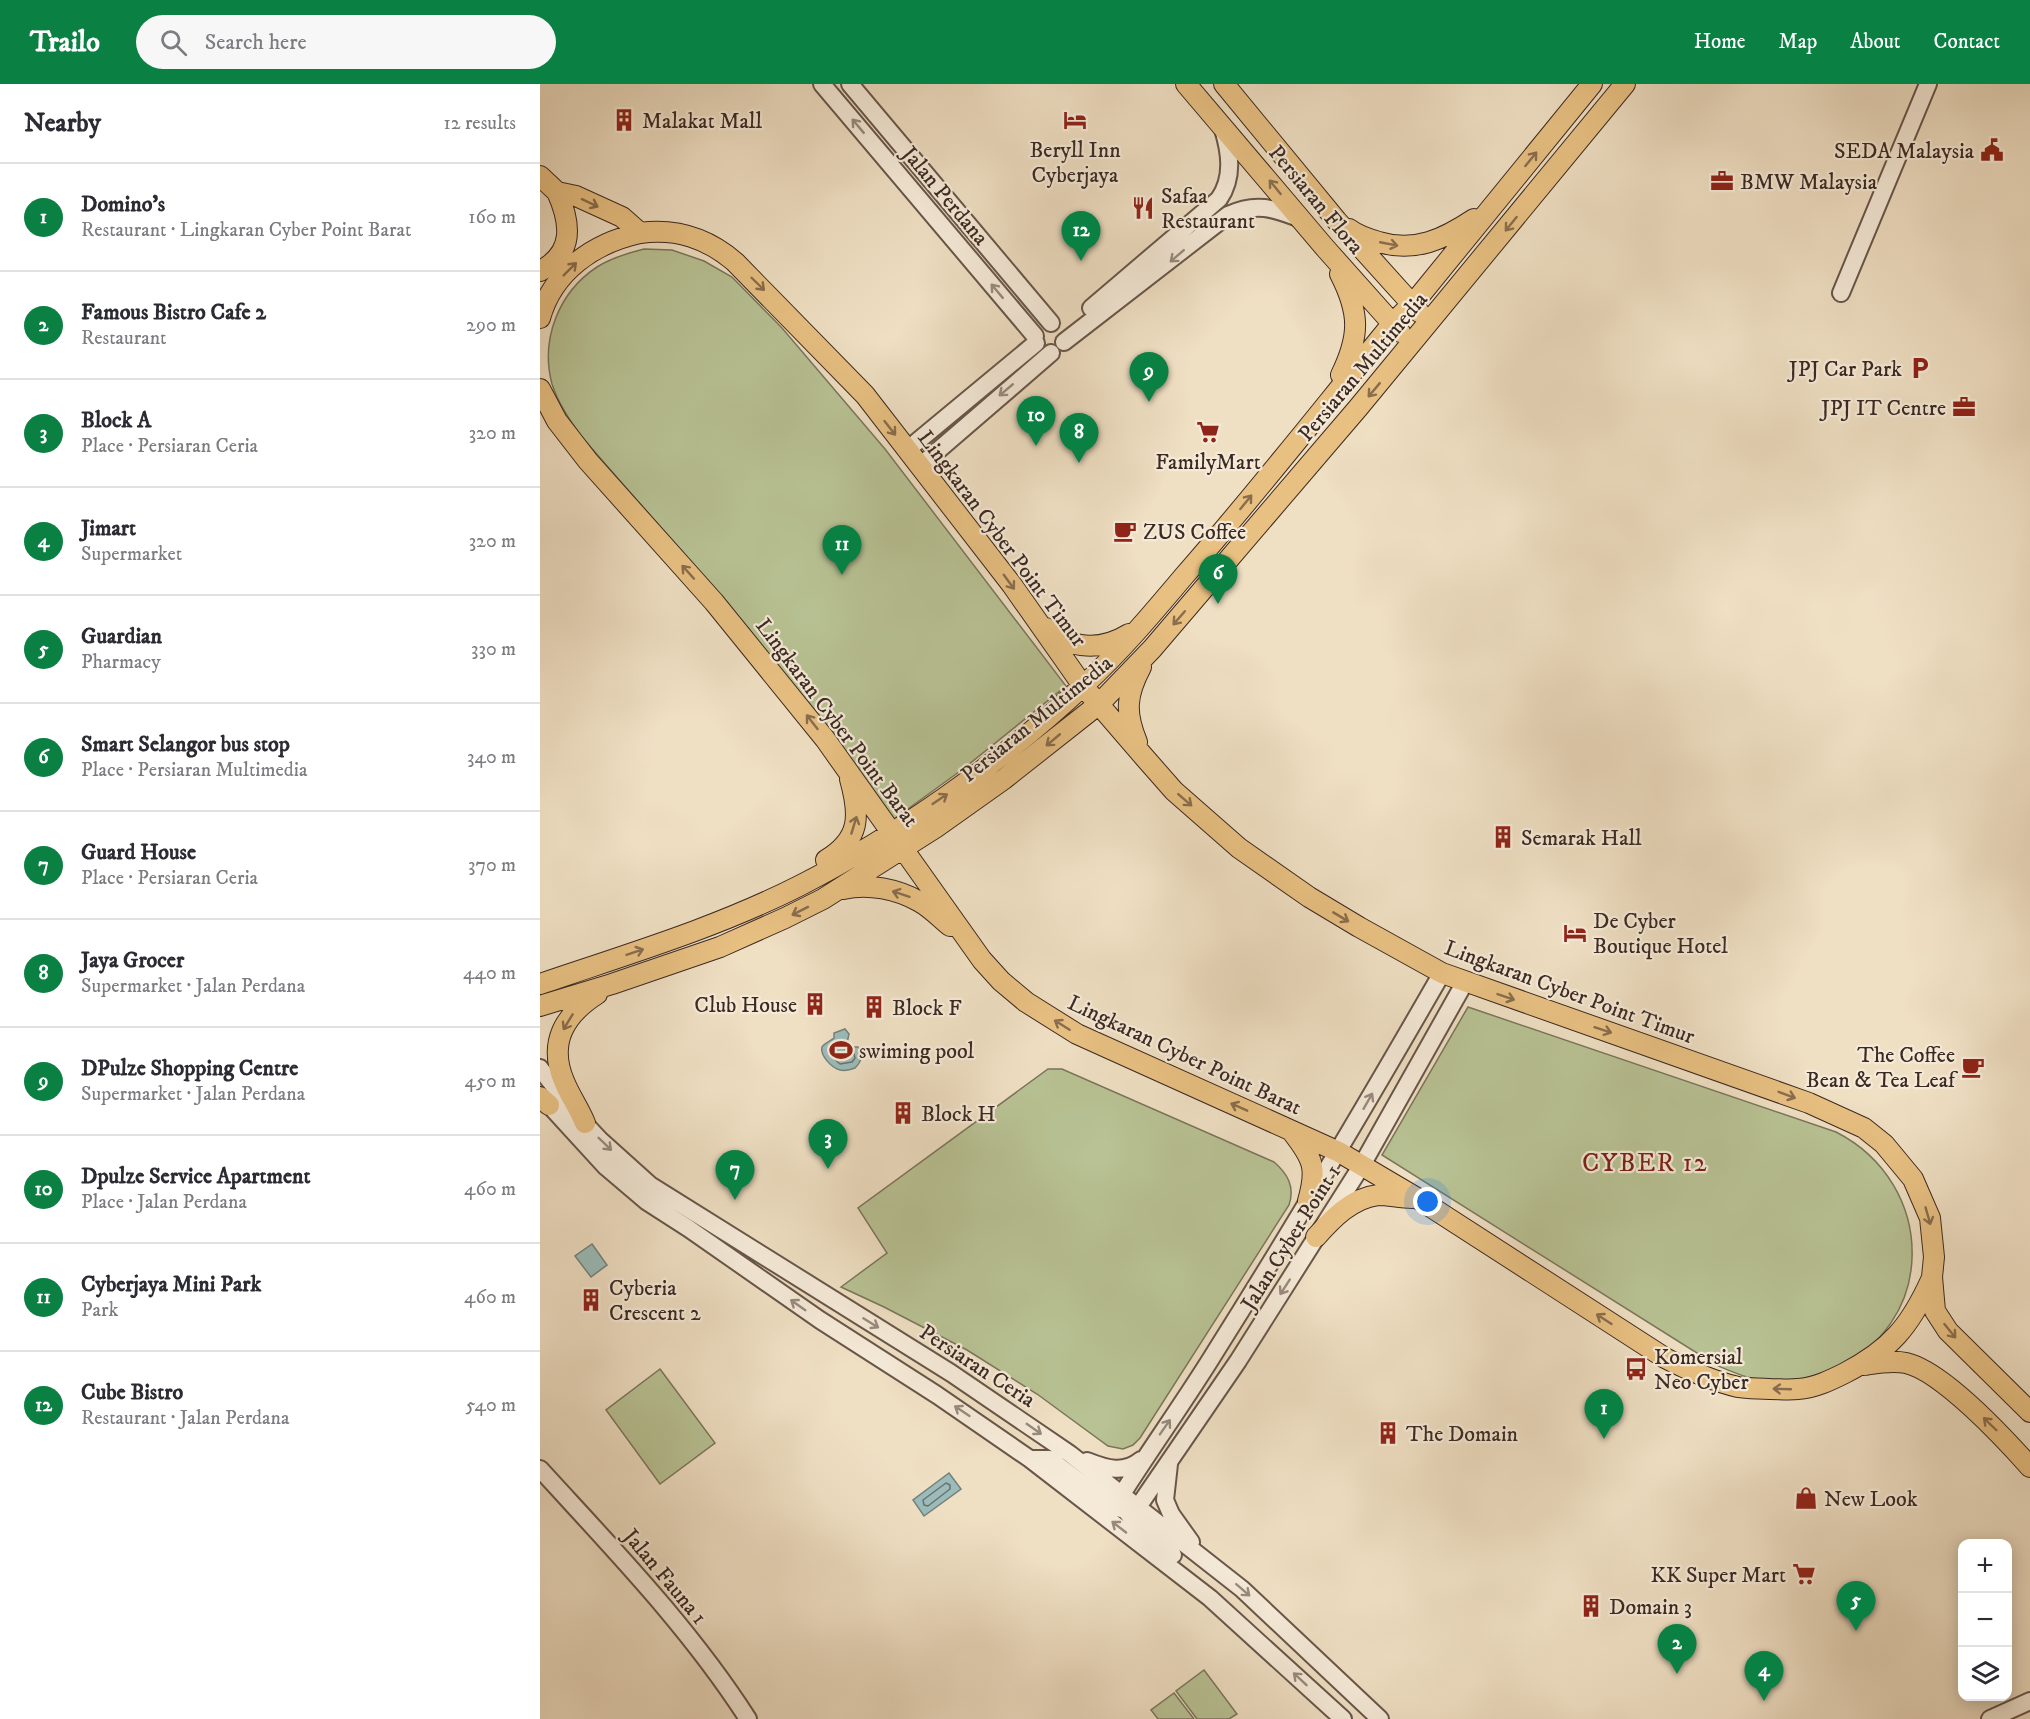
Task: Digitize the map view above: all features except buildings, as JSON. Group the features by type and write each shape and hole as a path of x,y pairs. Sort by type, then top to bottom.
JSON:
{"main road":[{"name":"Persiaran Flora","path":"1186,84 1411,345"},
{"name":"Persiaran Flora","path":"1224,84 1337,221 1429,325"},
{"name":"Persiaran Multimedia","path":"540,984 686,935 730,918 792,889 892,832 1006,751 1083,686 1140,627 1219,536 1592,84"},
{"name":"Persiaran Multimedia","path":"540,1006 720,947 785,918 837,890 904,848 1004,779 1099,704 1152,649 1429,325 1625,84"},
{"path":"540,176 557,192 566,213 568,237 552,264 540,271"},
{"path":"557,192 576,196 622,217 640,233"},
{"path":"1337,221 1354,233 1371,240 1405,247 1443,238 1494,204"},
{"name":"Lingkaran Cyber Point Timur","path":"540,318 550,294 563,275 576,262 606,242 656,231 673,232 701,239 719,248 774,300 865,395 1005,576 1083,686 1174,790 1239,848 1276,875 1359,927 1442,973 1755,1082 1864,1128 1884,1144 1913,1179 1930,1218 1934,1257 1932,1277 1935,1311 1948,1331 2030,1412"},
{"path":"1316,418 1352,352 1355,332 1350,296 1326,249"},
{"name":"Lingkaran Cyber Point Barat","path":"540,389 557,421 588,461 714,602 792,696 904,848 966,939 1001,981 1026,1002 1077,1034 1339,1152 1417,1198 1665,1358 1691,1372 1740,1388 1797,1389 1819,1385 1858,1366"},
{"path":"1035,619 1059,638 1081,646 1101,646 1114,642 1140,627"},
{"path":"1145,758 1129,722 1128,710 1135,678 1152,649"},
{"path":"686,935 789,882 842,849 849,839 857,818 857,808 847,769"},
{"path":"837,890 850,887 873,887 909,897 922,903 966,939"},
{"path":"540,971 571,970 607,962"},
{"path":"585,1123 561,1072 557,1045 559,1036 574,1012 612,984"},
{"path":"1292,1131 1312,1162 1314,1181 1308,1201"},
{"path":"1316,1238 1334,1218 1359,1201 1377,1196 1417,1198"},
{"path":"1858,1366 1881,1352 1896,1338 1920,1304 1932,1277"},
{"path":"1858,1366 1881,1362 1905,1363 1925,1370 2005,1438 2030,1467"}],"street":[{"name":"Jalan Perdana","path":"822,84 926,205 1042,351 1057,337 969,224 850,84"},
{"path":"1841,293 1928,84"},
{"path":"920,466 1057,337 1219,199 1227,183 1230,161 1229,147 1222,125"},
{"path":"876,147 892,134"},
{"path":"926,205 941,192"},
{"path":"1057,337 1172,260 1228,215 1241,209 1268,208 1302,220"},
{"path":"953,238 969,224"},
{"path":"907,450 1035,340 1042,325 1057,337"},
{"name":"Jalan Cyber Point 1","path":"1122,1494 1205,1369 1339,1152 1442,973"},
{"name":"Jalan Cyber Point 1","path":"1132,1509 1238,1361 1316,1238 1362,1165 1465,982"},
{"name":"Persiaran Ceria","path":"540,1068 585,1123 650,1185 951,1373 1070,1454 1122,1494"},
{"path":"543,1099 606,1167 646,1202 1030,1458 1194,1584 1343,1719"},
{"path":"1070,1454 1091,1463 1122,1470 1146,1456"},
{"path":"1030,1458 1050,1459 1102,1499 1132,1509"},
{"path":"1170,1458 1165,1500 1171,1514 1197,1553"},
{"name":"Jalan Fauna 1","path":"540,1469 660,1601 730,1690 748,1719"},
{"path":"1122,1494 1121,1500 1132,1509 1197,1553 1242,1589 1380,1719"},
{"path":"1132,1509 1133,1521 1182,1564 1194,1584"},
{"path":"1990,1719 2030,1701"}],"green space":[{"path":"644,249 672,250 704,261 732,277 782,328 885,449 1066,686 963,769 894,819 839,743 749,629 581,436 557,398 549,367 549,350 551,334 563,303 584,277 597,267 620,256"},
{"path":"1468,1007 1836,1132 1869,1155 1893,1185 1908,1219 1912,1255 1907,1290 1891,1322 1866,1350 1823,1373 1784,1382 1769,1382 1745,1376 1716,1365 1382,1155"},
{"path":"1048,1069 1062,1069 1274,1162 1283,1171 1291,1187 1289,1205 1140,1438 1133,1445 1123,1449 1108,1446 1037,1394 967,1350 841,1287 887,1253 858,1208"},
{"path":"660,1369 715,1443 660,1484 606,1410"},
{"path":"1204,1670 1237,1714 1229,1719 1197,1719 1176,1691"},
{"path":"1174,1693 1194,1719 1158,1719 1151,1710"}],"water":[{"name":"swiming pool","path":"845,1029 849,1034 847,1043 851,1047 858,1047 861,1056 855,1068 840,1070 825,1058 822,1047 834,1038 834,1033"},
{"path":"592,1244 607,1265 591,1277 575,1256"},
{"path":"949,1473 961,1489 924,1516 913,1500"}],"place":[{"name":"Malakat Mall","path":"624,120"},
{"name":"Beryll Inn Cyberjaya","path":"1075,120"},
{"name":"SEDA Malaysia","path":"1992,150"},
{"name":"BMW Malaysia","path":"1722,181"},
{"name":"Safaa Restaurant","path":"1143,208"},
{"name":"Cube Bistro","path":"1081,261"},
{"name":"JPJ Car Park","path":"1920,368"},
{"name":"DPulze Shopping Centre","path":"1149,402"},
{"name":"JPJ IT Centre","path":"1964,407"},
{"name":"FamilyMart","path":"1208,432"},
{"name":"Dpulze Service Apartment","path":"1036,446"},
{"name":"Jaya Grocer","path":"1079,463"},
{"name":"ZUS Coffee","path":"1125,531"},
{"name":"Cyberjaya Mini Park","path":"842,575"},
{"name":"Smart Selangor bus stop","path":"1218,604"},
{"name":"Semarak Hall","path":"1503,837"},
{"name":"De Cyber Boutique Hotel","path":"1575,933"},
{"name":"Club House","path":"815,1004"},
{"name":"Block F","path":"874,1007"},
{"name":"swiming pool","path":"841,1050"},
{"name":"The Coffee Bean & Tea Leaf","path":"1973,1067"},
{"name":"Block H","path":"903,1113"},
{"name":"Block A","path":"828,1169"},
{"name":"Guard House","path":"735,1200"},
{"name":"Cyberia Crescent 2","path":"591,1300"},
{"name":"Komersial Neo Cyber","path":"1636,1369"},
{"name":"The Domain","path":"1388,1433"},
{"name":"Domino's","path":"1604,1439"},
{"name":"New Look","path":"1806,1498"},
{"name":"KK Super Mart","path":"1804,1574"},
{"name":"Domain 3","path":"1591,1606"},
{"name":"Guardian","path":"1856,1631"},
{"name":"Famous Bistro Cafe 2","path":"1677,1674"},
{"name":"Jimart","path":"1764,1701"}],"district":[{"name":"CYBER 12","path":"1645,1162"}]}
